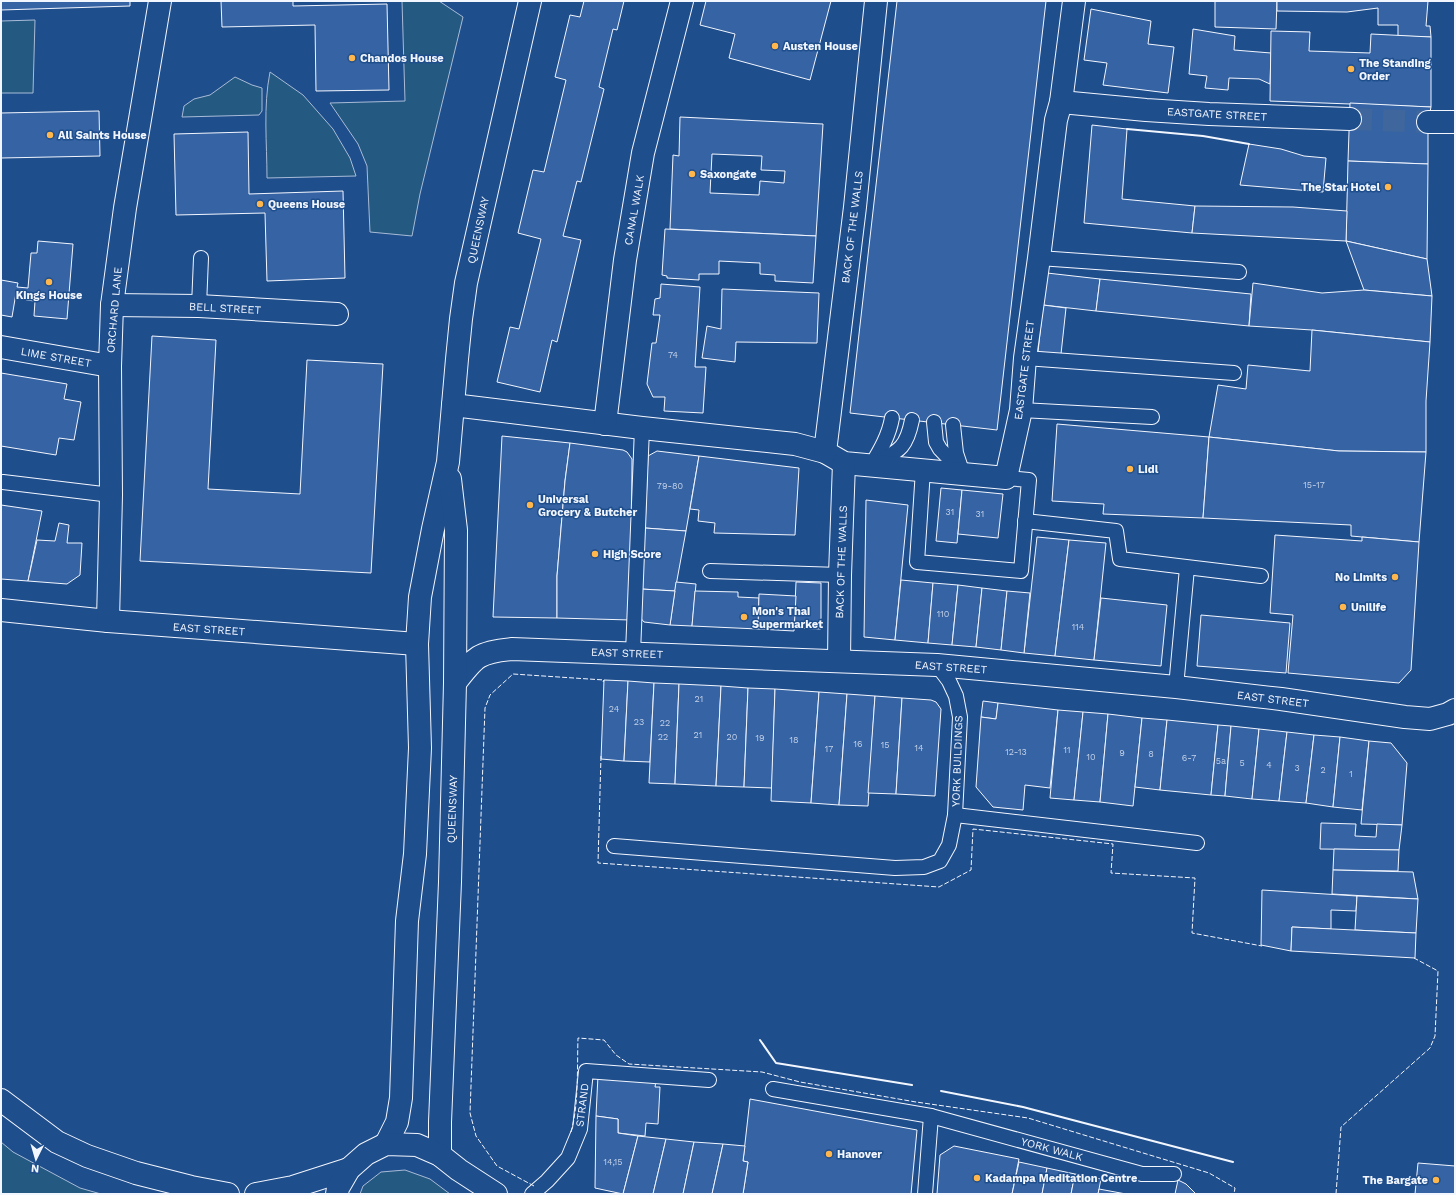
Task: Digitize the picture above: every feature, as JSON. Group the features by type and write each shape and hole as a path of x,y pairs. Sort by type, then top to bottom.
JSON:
{"street":[{"name":"ORCHARD LANE","path":"108,621 110,366 112,305 125,208 160,1"},
{"name":"QUEENSWAY","path":"386,1144 397,1122 401,1098 407,921 415,854 420,748 417,644 420,597 448,462 461,319 466,283 530,1"},
{"name":"CANAL WALK","path":"605,424 625,260 644,153 682,1"},
{"name":"BACK OF THE WALLS","path":"825,452 855,207 876,1"},
{"name":"EASTGATE STREET","path":"1006,478 1021,410 1025,358 1056,120 1061,102 1074,1"},
{"name":"EASTGATE STREET","path":"1061,102 1208,114 1350,119"},
{"path":"1428,122 1455,122"},
{"name":"BELL STREET","path":"112,305 199,306 337,314"},
{"name":"LIME STREET","path":"1,347 110,366"},
{"path":"453,405 605,424 795,444 825,452 844,463 1006,478"},
{"name":"QUEENSWAY","path":"440,1155 440,1122 450,882 455,683 456,530 448,462"},
{"name":"BACK OF THE WALLS","path":"839,661 844,463"},
{"name":"EAST STREET","path":"1,610 108,621 417,644"},
{"name":"EAST STREET","path":"455,683 473,660 482,655 496,651 512,650 633,653 937,666 1281,699 1405,717 1430,719 1448,714 1455,710"},
{"path":"1,1100 57,1142 87,1156 136,1173 191,1187 228,1194"},
{"path":"337,1194 338,1188 350,1169 366,1154 386,1144 417,1145 440,1155 459,1170 496,1194"},
{"path":"256,1194 292,1187 350,1169"}],"lane":[{"path":"199,306 201,258"},
{"path":"1039,258 1239,272"},
{"path":"1025,358 1234,373"},
{"path":"1021,410 1152,417"},
{"path":"871,466 888,436 892,418"},
{"path":"871,466 900,450 909,435 912,420"},
{"path":"934,422 936,442 940,449 963,473"},
{"path":"952,425 956,453 963,473"},
{"path":"633,653 642,428"},
{"path":"923,470 917,562 1021,571 1029,480 1006,478"},
{"path":"3,482 110,495"},
{"path":"1025,521 1116,531 1120,559 1261,576"},
{"path":"1176,688 1187,568"},
{"path":"710,571 840,574"},
{"name":"YORK BUILDINGS","path":"614,846 895,868 924,868 940,861 949,846 955,815 960,716 956,696 949,681 937,666"},
{"path":"955,815 1197,843"},
{"name":"STRAND","path":"532,1194 547,1182 568,1158 580,1129 586,1071 709,1080"},
{"name":"YORK WALK","path":"773,1089 931,1116 1142,1174 1174,1174"},
{"path":"925,1194 931,1116"}],"shaded area":[{"path":"402,1 439,1 463,17 420,194 412,236 370,232 367,166 358,144 330,103 405,101"},
{"path":"35,20 33,93 1,93 1,21"},
{"path":"270,72 303,95 333,129 350,158 356,176 267,178 266,112"},
{"path":"235,77 262,88 262,111 259,115 182,117 184,106 194,99 210,95"},
{"path":"1,1142 13,1152 80,1188 101,1194 1,1194"},
{"path":"405,1170 430,1179 450,1194 360,1194 363,1186 381,1172"}],"building":[{"path":"1,1 130,1 130,6 1,10"},
{"name":"Chandos House","path":"221,1 293,1 293,6 387,4 389,90 316,91 315,25 222,27"},
{"path":"584,1 624,1 617,30 613,29 599,87 604,89 581,182 577,181 563,236 581,240 557,342 552,340 540,392 497,382 510,327 519,329 541,239 518,233 533,170 544,172 566,80 555,77 570,15 580,17"},
{"name":"Austen House","path":"706,1 831,1 810,80 729,58 735,34 700,25"},
{"path":"897,1 1046,1 997,430 850,413"},
{"path":"1215,1 1277,1 1276,29 1215,27"},
{"path":"1277,1 1428,1 1426,26 1430,26 1431,37 1398,36 1398,25 1378,25 1378,8 1347,12 1277,11"},
{"path":"1091,9 1151,21 1148,44 1174,47 1168,93 1103,85 1107,63 1084,60"},
{"path":"1193,29 1235,36 1234,50 1271,53 1270,84 1259,79 1229,78 1228,90 1205,88 1207,76 1189,74"},
{"name":"The Standing Order","path":"1271,31 1310,32 1309,51 1370,53 1371,34 1431,37 1431,107 1270,101"},
{"path":"1350,103 1431,107 1428,122 1428,164 1348,161"},
{"name":"All Saints House","path":"99,111 100,156 1,158 1,113"},
{"name":"Saxongate","path":"680,117 823,124 816,236 670,229 673,155 679,156","holes":["712,154 762,156 761,170 785,171 784,183 760,181 759,195 710,193"]},
{"path":"1092,125 1127,129 1122,199 1195,206 1192,233 1084,223"},
{"name":"Queens House","path":"248,132 249,194 343,191 345,278 267,281 265,213 176,215 174,134"},
{"path":"1249,144 1281,149 1304,156 1326,158 1323,192 1240,185"},
{"name":"The Star Hotel","path":"1348,161 1428,164 1427,259 1346,241"},
{"path":"1195,206 1293,207 1347,211 1346,241 1192,233"},
{"path":"665,229 816,236 813,283 775,281 775,275 760,274 760,263 719,261 719,274 699,274 699,280 667,278 667,276 662,275"},
{"name":"Kings House","path":"38,241 73,244 67,319 34,316 35,301 26,300 27,294 16,293 12,317 1,315 1,280 18,283 17,287 28,288 31,253 37,253"},
{"path":"1346,241 1427,259 1432,296 1364,290"},
{"path":"1047,273 1100,279 1096,311 1043,305"},
{"path":"1100,279 1251,294 1249,326 1096,311"},
{"path":"1253,283 1322,293 1364,290 1432,296 1430,342 1312,330 1249,326"},
{"path":"661,284 700,287 695,367 706,367 703,413 664,411 665,397 653,397 647,384 652,343 656,343 660,315 653,315 655,299 660,298"},
{"path":"722,289 819,293 817,343 736,342 735,362 702,358 707,326 721,329"},
{"path":"1043,305 1066,308 1061,354 1038,352"},
{"path":"1312,330 1430,342 1426,401 1426,452 1339,451 1209,437 1218,385 1246,389 1248,365 1310,371"},
{"path":"152,336 216,340 208,489 300,494 307,360 383,364 371,573 140,561"},
{"path":"1,373 67,384 64,399 81,402 74,440 59,438 56,455 1,446"},
{"name":"Lidl","path":"1057,424 1209,437 1203,518 1103,514 1104,504 1052,501"},
{"path":"502,436 570,443 565,481 557,576 557,618 493,617"},
{"path":"1209,437 1339,451 1426,452 1419,542 1351,536 1351,525 1203,518"},
{"name":"High Score","path":"570,443 623,450 627,452 632,459 631,620 557,618 557,576 565,481"},
{"path":"657,451 699,456 686,531 645,528 648,456"},
{"path":"699,456 799,468 795,535 714,533 715,523 698,521 699,510 690,509"},
{"path":"941,488 962,490 957,543 936,541"},
{"path":"962,490 1003,494 998,538 958,534"},
{"path":"866,500 908,505 895,640 864,637"},
{"path":"1,505 42,511 28,581 1,579"},
{"path":"59,523 69,525 67,543 82,543 80,575 67,584 28,581 37,540 55,541"},
{"path":"645,528 686,531 675,591 641,589"},
{"name":"Unilife","path":"1275,535 1362,541 1362,537 1419,542 1411,670 1399,683 1288,673 1293,615 1270,613"},
{"path":"1037,537 1069,540 1055,656 1024,653"},
{"path":"1069,540 1106,543 1094,660 1055,656"},
{"path":"901,580 933,583 928,643 895,640"},
{"path":"676,582 696,584 692,626 670,625"},
{"path":"796,582 821,583 821,629 794,628"},
{"path":"933,583 958,585 952,645 928,643"},
{"path":"958,585 982,588 976,647 952,645"},
{"path":"982,588 1007,591 1001,650 976,647"},
{"path":"641,589 675,591 670,625 644,622 639,616"},
{"path":"695,591 738,592 738,597 759,598 758,629 692,626"},
{"path":"1007,591 1030,593 1024,653 1001,650"},
{"path":"759,594 796,596 794,631 758,629"},
{"path":"1101,598 1167,605 1161,666 1094,660"},
{"path":"1201,615 1290,623 1286,673 1197,666"},
{"path":"604,680 628,681 624,761 601,759"},
{"path":"628,681 654,683 650,762 624,761"},
{"path":"654,683 679,684 675,784 649,783"},
{"path":"679,684 721,686 716,786 675,784"},
{"path":"721,686 748,688 744,787 716,786"},
{"path":"748,688 775,689 772,788 744,787"},
{"path":"775,689 819,692 811,803 771,801"},
{"path":"819,692 847,694 839,805 811,803"},
{"path":"847,694 875,696 868,806 839,805"},
{"path":"875,696 902,698 896,794 868,793"},
{"path":"902,698 931,700 936,702 941,709 935,796 896,794"},
{"path":"983,701 998,703 996,719 981,717"},
{"path":"998,703 1058,710 1050,788 1025,785 1023,810 993,807 976,787 981,717 996,719"},
{"path":"1058,710 1083,712 1074,800 1050,798"},
{"path":"1083,712 1108,714 1100,802 1074,800"},
{"path":"1108,714 1142,718 1133,806 1100,802"},
{"path":"1142,718 1167,720 1160,790 1135,787"},
{"path":"1167,720 1218,725 1211,795 1160,790"},
{"path":"1218,725 1231,726 1225,796 1211,795"},
{"path":"1231,726 1259,729 1252,799 1225,796"},
{"path":"1259,729 1287,732 1279,801 1252,799"},
{"path":"1287,732 1314,735 1306,803 1279,801"},
{"path":"1314,735 1340,737 1333,807 1306,803"},
{"path":"1340,737 1369,741 1362,810 1333,807"},
{"path":"1369,741 1391,743 1407,763 1402,825 1361,824"},
{"path":"1321,823 1356,824 1355,836 1376,837 1377,824 1402,825 1399,850 1320,849"},
{"path":"1334,849 1399,850 1398,871 1333,870"},
{"path":"1333,870 1413,872 1418,899 1332,894"},
{"path":"1262,890 1357,896 1356,911 1331,910 1331,929 1292,927 1291,951 1261,945"},
{"path":"1357,896 1418,899 1416,933 1355,930"},
{"path":"1292,927 1416,933 1415,958 1291,951"},
{"path":"598,1075 656,1081 655,1087 660,1087 658,1124 646,1123 645,1136 618,1133 618,1119 596,1116"},
{"name":"Hanover","path":"750,1099 917,1130 911,1194 743,1194 748,1162 743,1161"},
{"path":"596,1116 618,1119 618,1133 638,1136 623,1194 595,1188"},
{"path":"638,1136 666,1139 653,1194 623,1194"},
{"path":"666,1139 694,1142 683,1194 653,1194"},
{"path":"694,1142 723,1144 712,1194 683,1194"},
{"path":"723,1144 745,1146 743,1161 748,1162 743,1194 712,1194"},
{"name":"Kadampa Meditation Centre","path":"954,1146 1019,1159 1012,1194 937,1194 940,1155"},
{"path":"1019,1162 1047,1168 1042,1194 1012,1194"},
{"name":"The Bargate","path":"1418,1163 1455,1166 1455,1194 1415,1194"},
{"path":"1047,1168 1075,1174 1071,1194 1042,1194"},
{"path":"1075,1174 1101,1179 1098,1194 1071,1194"},
{"path":"1178,1180 1186,1184 1196,1194 1175,1194"},
{"path":"1099,1189 1126,1194 1098,1194"}],"tunnel":[{"path":"1350,119 1428,122"}],"fence":[{"path":"534,1186 497,1166 476,1136 470,1113 485,708 490,695 513,674 604,680 603,682"},
{"path":"601,756 598,863 939,887 971,870 973,829 1113,844 1111,873 1195,878 1192,933 1262,946"},
{"path":"1336,1194 1341,1127 1430,1048 1435,1036 1438,971 1414,958"},
{"path":"571,1132 574,1121 576,1098 578,1038 604,1040 616,1055 629,1064 762,1072 800,1082 916,1102 1028,1118 1209,1173 1235,1188 1234,1194"}],"wall":[{"path":"1127,129 1203,136 1249,144"},
{"path":"760,1040 776,1063 912,1085"},
{"path":"941,1091 1023,1107 1233,1162"}],"place":[{"name":"Austen House","path":"775,46"},
{"name":"Chandos House","path":"352,58"},
{"name":"The Standing Order","path":"1351,69"},
{"name":"All Saints House","path":"50,135"},
{"name":"Saxongate","path":"692,174"},
{"name":"The Star Hotel","path":"1388,187"},
{"name":"Queens House","path":"260,204"},
{"name":"Kings House","path":"49,282"},
{"name":"Lidl","path":"1130,469"},
{"name":"Universal Grocery & Butcher","path":"530,505"},
{"name":"High Score","path":"595,554"},
{"name":"No Limits","path":"1395,577"},
{"name":"Unilife","path":"1343,607"},
{"name":"Mon's Thai Supermarket","path":"744,617"},
{"name":"Hanover","path":"829,1154"},
{"name":"Kadampa Meditation Centre","path":"977,1178"},
{"name":"The Bargate","path":"1436,1180"}]}
